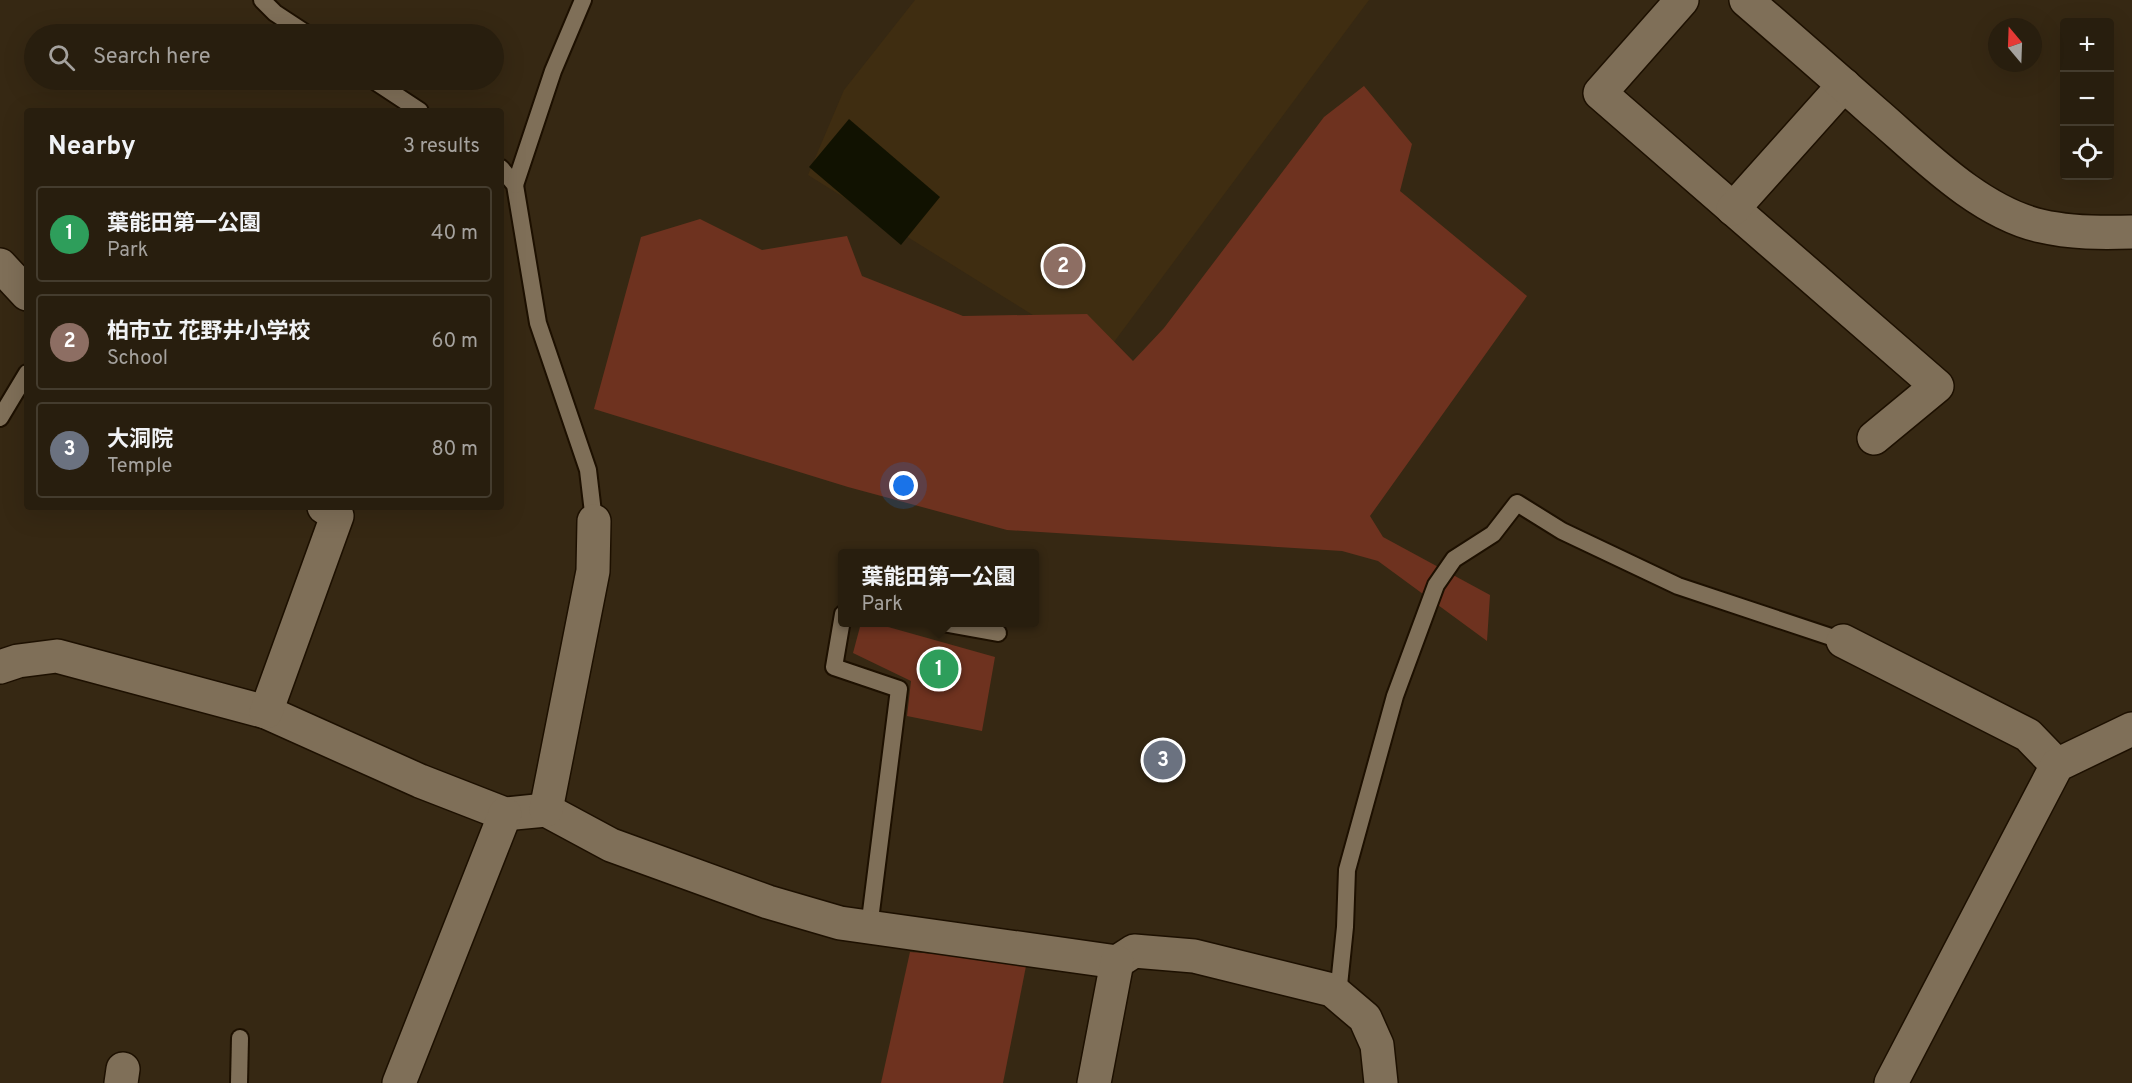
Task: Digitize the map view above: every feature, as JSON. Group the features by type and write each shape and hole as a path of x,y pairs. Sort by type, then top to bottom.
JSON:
{"street":[{"path":"1682,0 1600,93 1937,386 1874,438"},
{"path":"1746,0 1936,165 1978,198 2040,226 2088,233 2132,232"},
{"path":"1733,209 1844,85"},
{"path":"0,265 24,291"},
{"path":"266,712 337,516 328,510"},
{"path":"546,810 593,571 594,521"},
{"path":"1843,641 2028,735 2057,765"},
{"path":"0,667 18,661 57,656 266,712 420,781 505,814 546,810 611,845 768,902 840,922 1118,962 1134,951 1194,956 1332,990 1365,1018 1377,1045 1381,1083"},
{"path":"1891,1083 2057,765 2132,729"},
{"path":"399,1083 505,814"},
{"path":"1094,1083 1118,962"}],"lane":[{"path":"262,0 275,13 291,24"},
{"path":"583,0 553,71 515,185 538,322 588,470 594,521"},
{"path":"388,90 415,108"},
{"path":"504,172 515,185"},
{"path":"0,418 24,378"},
{"path":"1338,995 1345,927 1347,870 1395,696 1436,585 1454,559 1493,534 1516,503 1562,531 1678,586 1843,641"},
{"path":"841,627 834,667 899,689 869,927"},
{"path":"965,627 998,633"},
{"path":"238,1083 240,1038"}],"shaded area":[{"path":"915,0 1369,0 1102,358 808,175 844,90"},
{"path":"1364,86 1412,144 1400,191 1527,296 1370,516 1383,537 1490,595 1487,641 1378,561 1342,551 1007,530 848,487 594,409 641,237 700,219 762,250 847,236 862,276 963,316 1087,314 1133,361 1164,328 1324,117"},
{"path":"849,119 940,197 901,245 809,167"},
{"path":"860,627 888,627 995,657 982,731 907,716 911,681 853,653"},
{"path":"910,952 1027,961 1003,1083 881,1083"}],"place":[{"name":"柏市立 花野井小学校","path":"1063,266"},
{"name":"葉能田第一公園","path":"939,669"},
{"name":"大洞院","path":"1163,760"}]}
